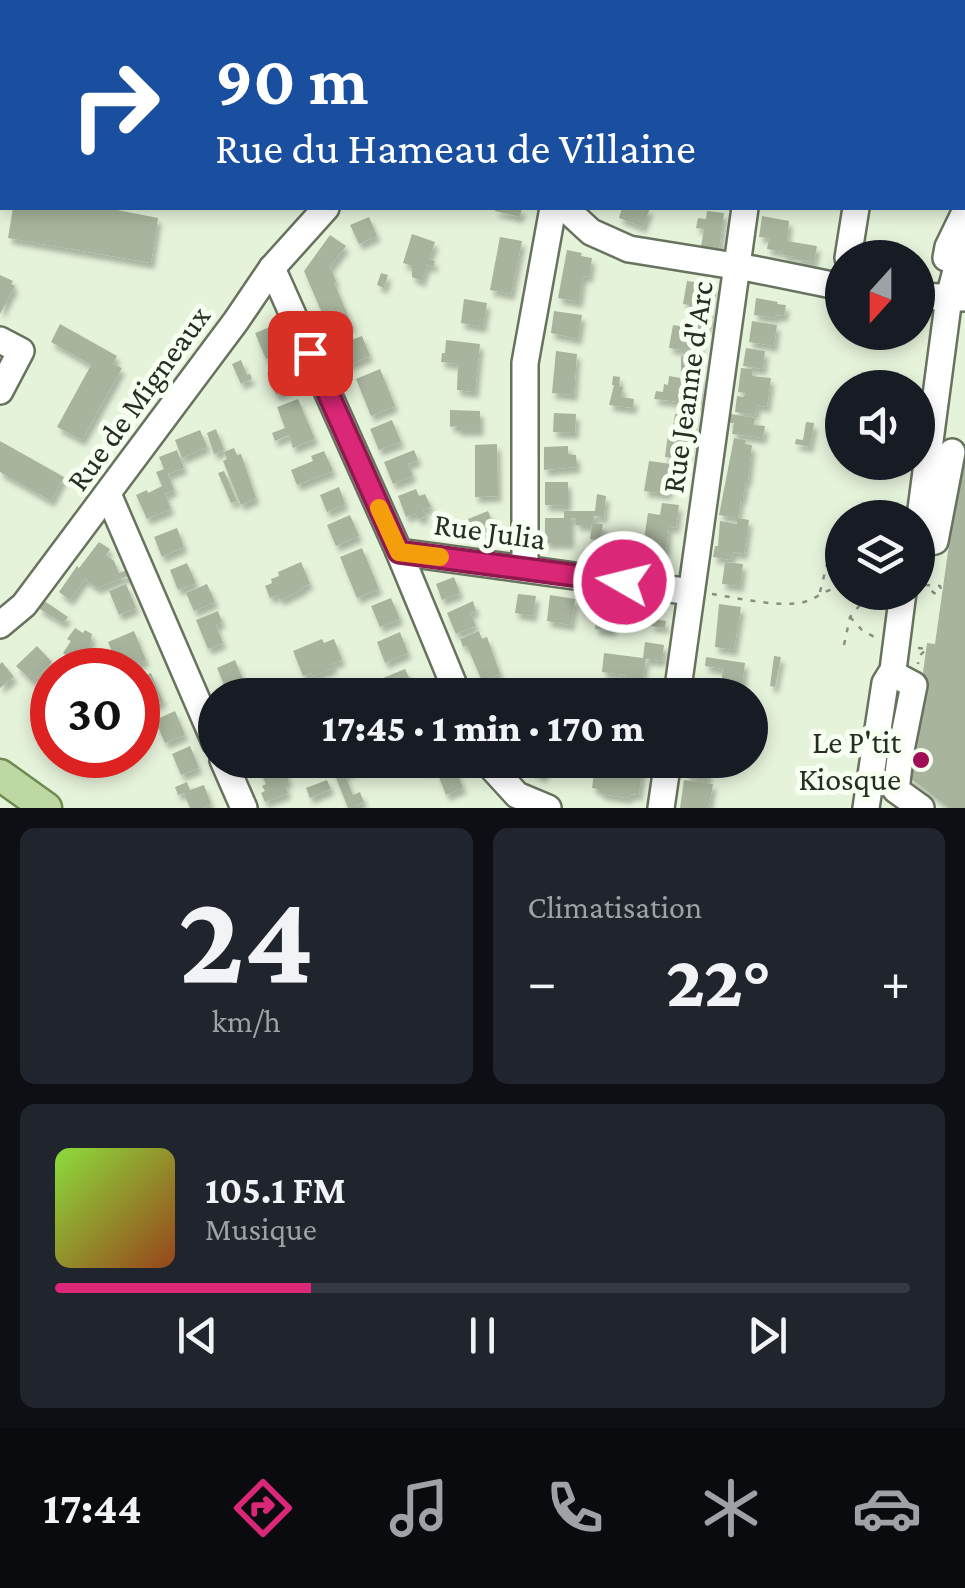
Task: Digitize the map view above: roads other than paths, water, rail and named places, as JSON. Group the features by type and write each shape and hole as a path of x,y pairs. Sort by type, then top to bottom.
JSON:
{"main road":[{"path":"0,775 46,808"},
{"path":"0,787 29,808"},
{"path":"0,799 14,808"}],"street":[{"name":"Rue de Migneaux","path":"0,624 24,606 272,268 324,210"},
{"path":"525,569 525,363 554,210"},
{"path":"566,210 591,232 629,249 825,284"},
{"name":"Rue Jeanne d'Arc","path":"679,678 745,210"},
{"path":"851,240 856,210"},
{"path":"933,370 948,247 965,212"},
{"path":"942,297 965,243"},
{"path":"272,268 451,678"},
{"path":"0,340 21,352 0,390"},
{"path":"935,538 959,454"},
{"path":"942,559 959,454"},
{"path":"108,494 198,703"},
{"name":"Rue Julia","path":"399,552 691,592"},
{"path":"881,808 910,610"},
{"path":"866,808 885,683 901,660"},
{"path":"901,660 914,685 896,790 921,808"},
{"path":"231,778 244,808"},
{"path":"501,778 517,795 548,808"},
{"path":"661,808 665,778"}],"place":[{"name":"Le P'tit Kiosque","path":"921,760"}]}
